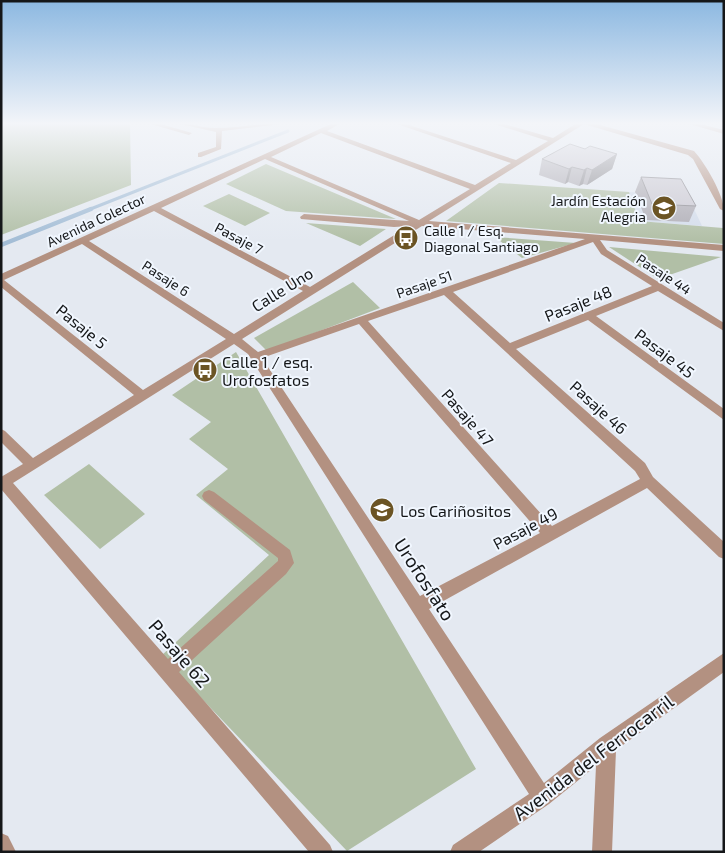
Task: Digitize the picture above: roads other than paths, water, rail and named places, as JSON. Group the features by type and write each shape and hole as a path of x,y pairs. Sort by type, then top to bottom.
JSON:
{"street":[{"name":"Avenida Colector","path":"1,280 254,163"},
{"path":"276,163 419,223"},
{"path":"407,163 476,188"},
{"name":"Calle Uno","path":"3,483 517,163"},
{"path":"699,163 724,209"},
{"name":"Pasaje 7","path":"155,208 310,291"},
{"path":"304,217 394,224 419,223 724,248"},
{"name":"Pasaje 44","path":"594,238 604,252 724,328"},
{"name":"Pasaje 51","path":"262,354 583,244 594,238"},
{"name":"Pasaje 6","path":"83,241 235,338"},
{"name":"Pasaje 5","path":"1,280 143,396"},
{"name":"Pasaje 48","path":"508,348 659,287"},
{"name":"Pasaje 46","path":"446,291 640,467 648,481 724,552"},
{"name":"Pasaje 45","path":"588,316 724,416"},
{"name":"Pasaje 47","path":"361,320 550,534"},
{"name":"Urofosfato","path":"235,338 248,347 256,356 542,797"},
{"path":"1,434 32,465"},
{"name":"Pasaje 49","path":"418,606 648,481"},
{"name":"Pasaje 62","path":"3,483 323,852"},
{"path":"167,671 281,569 286,562 285,555 208,496"},
{"name":"Avenida del Ferrocarril","path":"460,852 542,797 607,745 724,661"},
{"path":"602,852 607,745"},
{"path":"1,843 6,852"}],"waterway":[{"path":"88,210 207,163"},
{"path":"1,245 91,209"}],"place":[{"name":"Jardín Estación Alegria","path":"664,208"},
{"name":"Calle 1 / Esq. Diagonal Santiago","path":"406,238"},
{"name":"Calle 1 / esq. Urofosfatos","path":"205,370"},
{"name":"Los Cariñositos","path":"382,510"}]}
